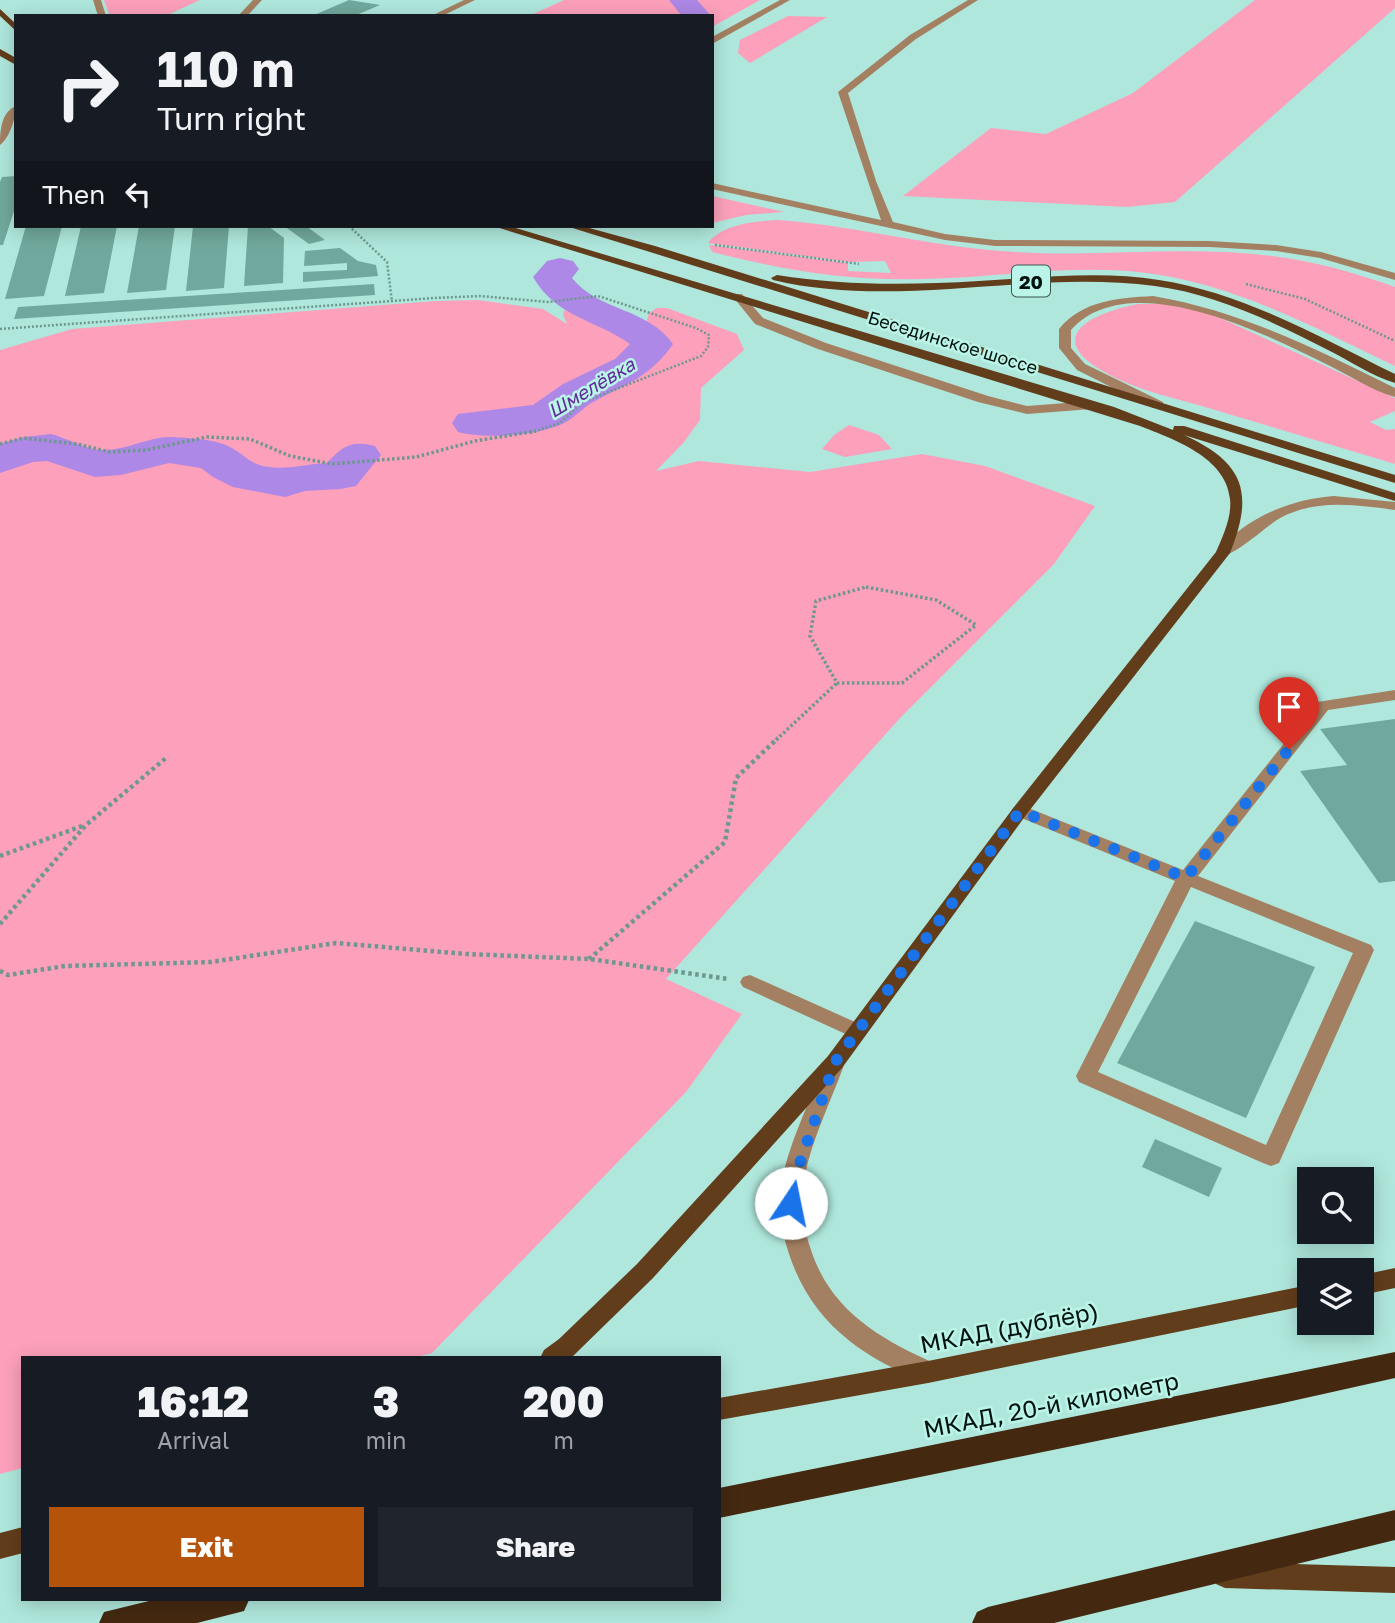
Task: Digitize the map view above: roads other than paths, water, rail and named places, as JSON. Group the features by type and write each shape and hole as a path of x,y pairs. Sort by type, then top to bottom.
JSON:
{"highway":[{"name":"МКАД, 20-й километр","path":"721,1503 1395,1365"},
{"path":"988,1623 1395,1525"},
{"path":"115,1623 228,1601"}],"main road":[{"path":"0,11 14,27"},
{"name":"Бесединское шоссе","path":"505,228 738,296 1395,497"},
{"name":"Бесединское шоссе","path":"578,228 651,248 1395,479"},
{"name":"20","path":"651,248 780,279 833,286 882,288 1085,278 1160,283 1231,301 1395,379"},
{"path":"555,1356 645,1271 835,1062 1020,811 1223,553 1236,520 1237,497 1231,476 1208,454 1175,436 1109,410"},
{"path":"1374,1282 1395,1278"},
{"name":"МКАД (дублёр)","path":"721,1409 928,1372 1297,1297"},
{"path":"0,1546 21,1540"},
{"path":"1194,1574 1395,1580"}],"street":[{"path":"244,14 258,0"},
{"path":"440,14 471,0"},
{"path":"714,40 786,0"},
{"path":"888,224 843,92 913,37 974,0"},
{"path":"0,142 14,110"},
{"path":"714,186 945,237 995,243 1210,244 1276,248 1321,255 1395,277"},
{"path":"738,296 759,321 822,346 957,390 1027,410 1092,405"},
{"path":"1167,409 1081,367 1065,348 1065,328 1081,314 1107,304 1137,300 1199,306 1273,334 1395,393"},
{"path":"1223,553 1278,513 1310,503 1349,499 1395,506"},
{"path":"1020,811 1186,878 1364,950 1271,1157 1086,1076 1186,878 1324,706 1395,695"},
{"path":"750,982 857,1031"},
{"path":"835,1062 792,1186 791,1219 801,1256 820,1295 844,1324 882,1351 928,1372"}],"waterway":[{"name":"Шмелёвка","path":"682,0 695,14"},
{"name":"Шмелёвка","path":"473,423 509,422 546,416 578,393 629,368 653,344 630,326 569,297 552,277 560,269"},
{"name":"Шмелёвка","path":"0,460 24,450 51,447 95,464 121,462 169,450 214,456 229,468 249,477 285,483 300,478 340,476 359,455"}]}
